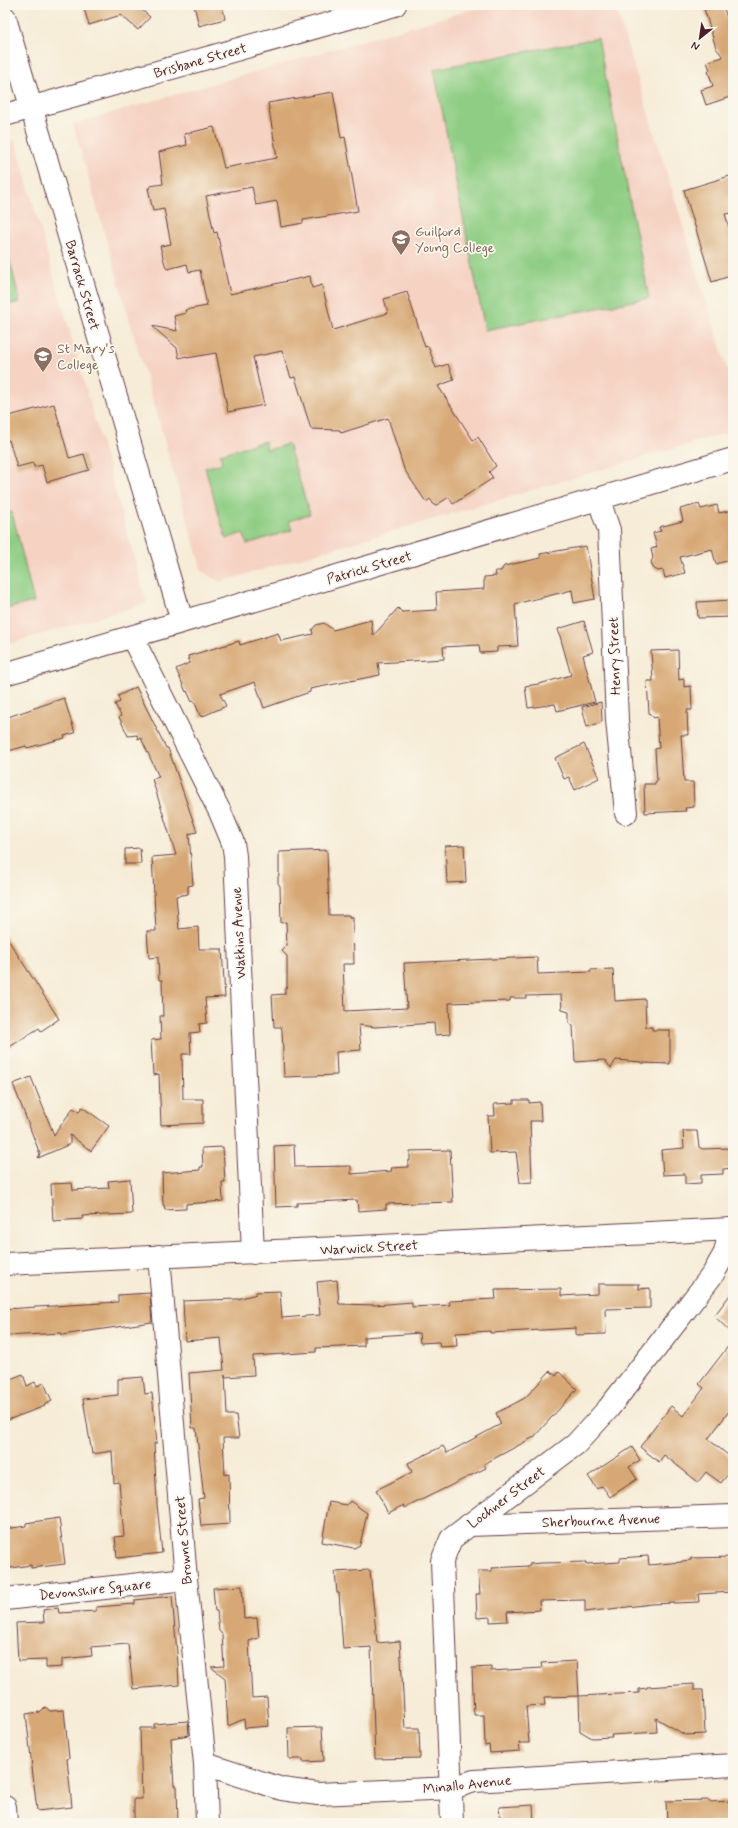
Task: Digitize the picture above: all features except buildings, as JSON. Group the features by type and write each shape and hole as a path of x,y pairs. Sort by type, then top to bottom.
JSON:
{"street":[{"name":"Brisbane Street","path":"5,115 395,5"},
{"name":"Barrack Street","path":"5,18 182,621"},
{"name":"Patrick Street","path":"5,674 733,459"},
{"name":"Henry Street","path":"598,500 609,530 617,720 626,813"},
{"name":"Watkins Avenue","path":"132,637 220,812 233,843 235,856 253,1253"},
{"name":"Warwick Street","path":"5,1264 732,1229"},
{"name":"Lochner Street","path":"452,1823 452,1788 442,1561 451,1540 468,1525 576,1444 608,1409 713,1274 725,1253 732,1229"},
{"name":"Browne Street","path":"159,1256 186,1579 204,1764 207,1823"},
{"name":"Sherbourne Avenue","path":"468,1525 733,1516"},
{"name":"Devonshire Square","path":"5,1599 186,1579"},
{"name":"Minallo Avenue","path":"204,1764 282,1789 318,1794 452,1788 474,1781 733,1765"},
{"path":"5,1807 6,1823"}],"shaded area":[{"name":"Guilford Young College","path":"487,5 615,5 733,388 733,431 220,582 202,571 73,124"},
{"name":"St Mary's College","path":"15,140 147,603 5,645 5,143"}],"green space":[{"path":"598,38 649,298 485,330 434,69"},
{"path":"5,241 20,302 5,306"},
{"path":"265,441 267,450 288,444 310,514 289,521 292,530 247,544 243,533 226,539 205,468 222,463 220,454"},
{"path":"12,512 34,602 5,609 5,514"}],"place":[{"name":"Guilford Young College","path":"401,256"},
{"name":"St Mary's College","path":"43,373"}]}
